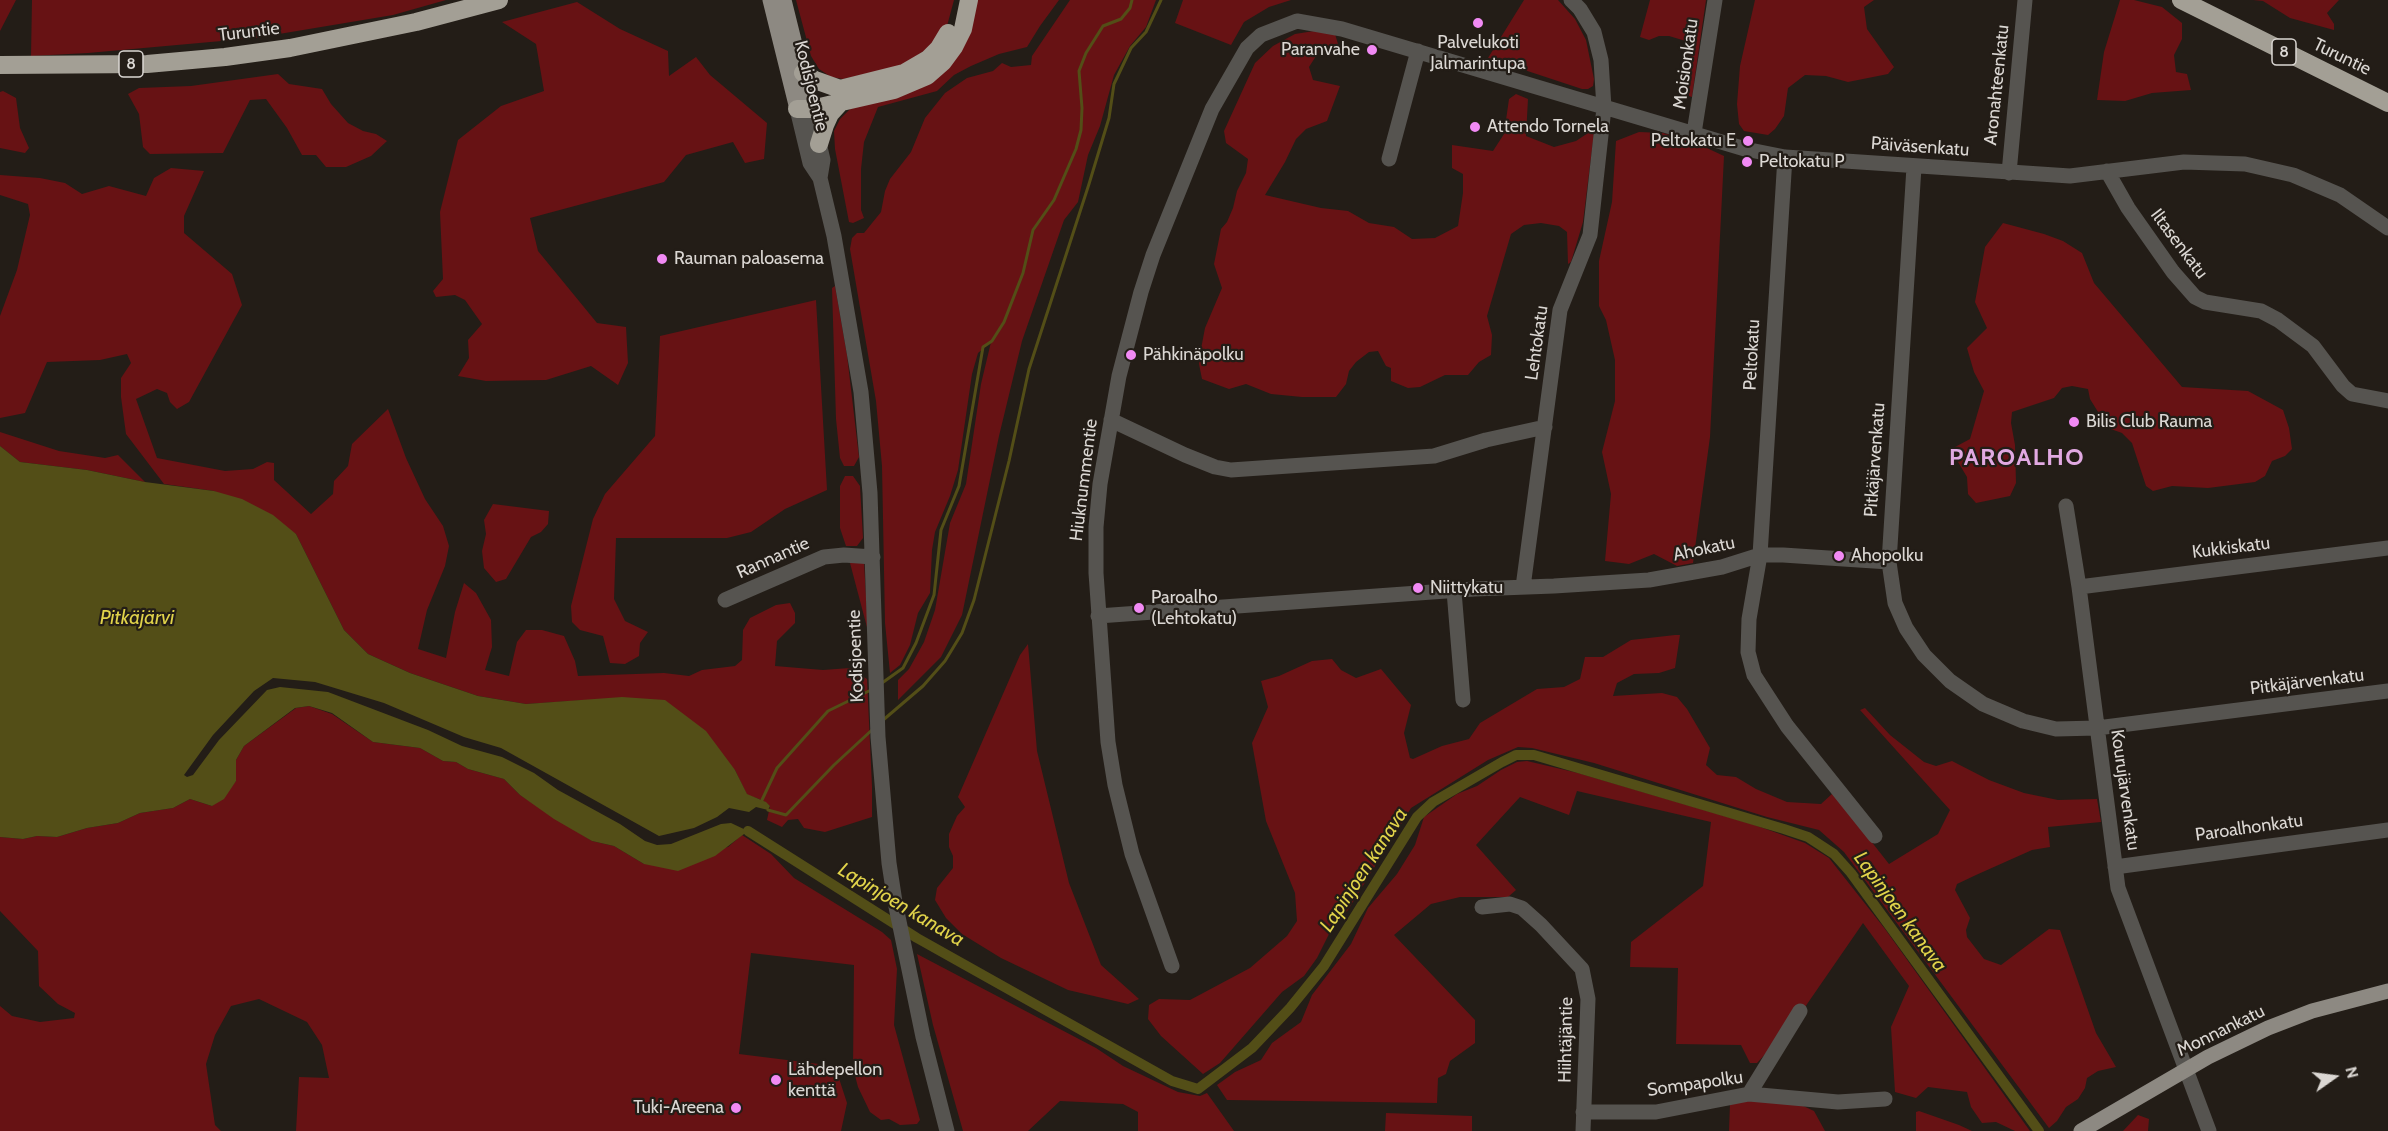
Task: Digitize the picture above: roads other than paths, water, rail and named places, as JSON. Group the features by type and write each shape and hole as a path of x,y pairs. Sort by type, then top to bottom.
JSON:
{"highway":[{"path":"416,22 463,0"},
{"name":"Turuntie","path":"0,65 147,64 225,57 290,48 416,22 499,0"},
{"path":"806,106 904,73 928,59 947,35 955,18 958,0"},
{"path":"803,73 840,96 894,90 915,82 934,71 954,47 963,29 969,0"},
{"name":"Turuntie","path":"2181,0 2388,103"},
{"path":"819,144 825,125 840,96"}],"main road":[{"name":"Kodisjoentie","path":"770,0 806,106"},
{"name":"Kodisjoentie","path":"784,0 803,73 806,106"},
{"name":"Monnankatu","path":"2081,1131 2187,1068 2268,1028 2312,1011 2388,991"}],"street":[{"name":"Lehtokatu","path":"1525,587 1560,310 1590,235 1604,108 1601,60 1594,32 1580,9 1571,0"},
{"name":"Moisionkatu","path":"1694,134 1715,0"},
{"name":"Aronahteenkatu","path":"2009,173 2025,0"},
{"name":"Päiväsenkatu","path":"1274,28 1297,21 1342,30 1745,149 1785,157 2070,176 2184,162 2245,164 2293,175 2340,195 2388,228"},
{"name":"Hiuknummentie","path":"1172,966 1138,872 1115,785 1104,714 1098,616 1096,526 1102,467 1122,365 1144,283 1162,230 1212,109 1247,48 1261,35 1274,28"},
{"path":"1389,159 1418,51"},
{"name":"Kodisjoentie","path":"806,106 823,160 820,178"},
{"name":"Kodisjoentie","path":"806,106 810,164 820,178 837,251 861,392 873,557 878,737 895,902 923,1037 947,1131"},
{"name":"Peltokatu","path":"1760,555 1785,157"},
{"name":"Pitkäjärvenkatu","path":"1914,167 1889,562 1893,594 1906,628 1924,655 1950,681 1993,710 2023,721 2056,729 2097,728 2388,692"},
{"name":"Iltasenkatu","path":"2107,171 2128,208 2195,297 2205,302 2261,311 2278,320 2313,346 2343,387 2352,394 2388,401"},
{"path":"1111,420 1185,455 1215,467 1231,470 1434,456 1486,440 1545,427"},
{"name":"Kourujärvenkatu","path":"2066,506 2079,587 2115,867 2122,900 2209,1131"},
{"name":"Kukkiskatu","path":"2079,587 2388,548"},
{"name":"Rannantie","path":"725,600 824,557 844,555 873,557"},
{"path":"1760,555 1748,625 1748,652 1754,675 1787,726 1875,836"},
{"name":"Ahokatu","path":"1525,587 1649,580 1722,567 1760,555 1889,562"},
{"path":"1098,616 1525,587"},
{"path":"1454,591 1463,700"},
{"name":"Paroalhonkatu","path":"2115,867 2388,830"},
{"name":"Hiihtäjäntie","path":"1482,907 1510,904 1522,908 1582,969 1588,999 1584,1131"},
{"path":"1749,1094 1800,1011"},
{"name":"Sompapolku","path":"1584,1113 1656,1112 1749,1094 1838,1102 1885,1100"}],"water":[{"name":"Pitkäjärvi","path":"0,446 20,462 87,470 145,482 214,491 242,499 273,515 296,534 344,630 368,654 410,673 478,696 526,704 622,697 665,700 706,731 735,770 747,794 770,806 768,810 756,807 749,812 729,808 717,817 694,828 659,836 501,748 464,737 384,703 315,682 273,678 254,691 213,735 184,775 187,777 193,775 219,740 267,690 280,687 328,692 428,730 462,746 502,757 534,773 558,790 620,824 645,841 657,845 671,844 721,824 731,823 748,831 715,856 678,871 644,864 614,846 592,841 554,819 520,795 504,779 468,769 456,762 443,761 420,748 373,742 332,713 309,706 295,708 244,746 236,760 236,781 224,799 212,806 190,799 173,808 140,813 118,823 87,828 57,837 37,836 23,839 0,837"}],"waterway":[{"path":"882,683 903,668 916,643 934,595 941,530 959,486 983,347 992,341 1004,322 1023,273 1033,230 1054,200 1076,149 1081,130 1082,108 1079,71 1086,53 1103,26 1121,19 1130,8 1132,0"},
{"path":"882,721 923,686 945,661 962,633 974,600 1009,461 1029,369 1109,118 1114,84 1131,48 1146,32 1161,0"},
{"path":"762,800 777,768 828,711 871,690"},
{"path":"768,810 786,815 834,765 873,729"},
{"name":"Lapinjoen kanava","path":"748,831 917,938 1172,1081 1198,1089 1252,1048 1290,1008 1324,966 1417,817 1433,802 1502,762 1516,755 1534,755 1784,829 1808,837 1834,854 1851,873 2039,1131"}],"place":[{"name":"Palvelukoti Jalmarintupa","path":"1478,23"},
{"name":"Paranvahe","path":"1372,50"},
{"name":"Attendo Tornela","path":"1475,127"},
{"name":"Peltokatu E","path":"1748,141"},
{"name":"Peltokatu P","path":"1747,162"},
{"name":"Rauman paloasema","path":"662,259"},
{"name":"Pähkinäpolku","path":"1131,355"},
{"name":"Bilis Club Rauma","path":"2074,422"},
{"name":"Ahopolku","path":"1839,556"},
{"name":"Niittykatu","path":"1418,588"},
{"name":"Paroalho (Lehtokatu)","path":"1139,608"},
{"name":"Lähdepellon kenttä","path":"776,1080"},
{"name":"Tuki-Areena","path":"736,1108"}],"district":[{"name":"PAROALHO","path":"2017,458"}]}
